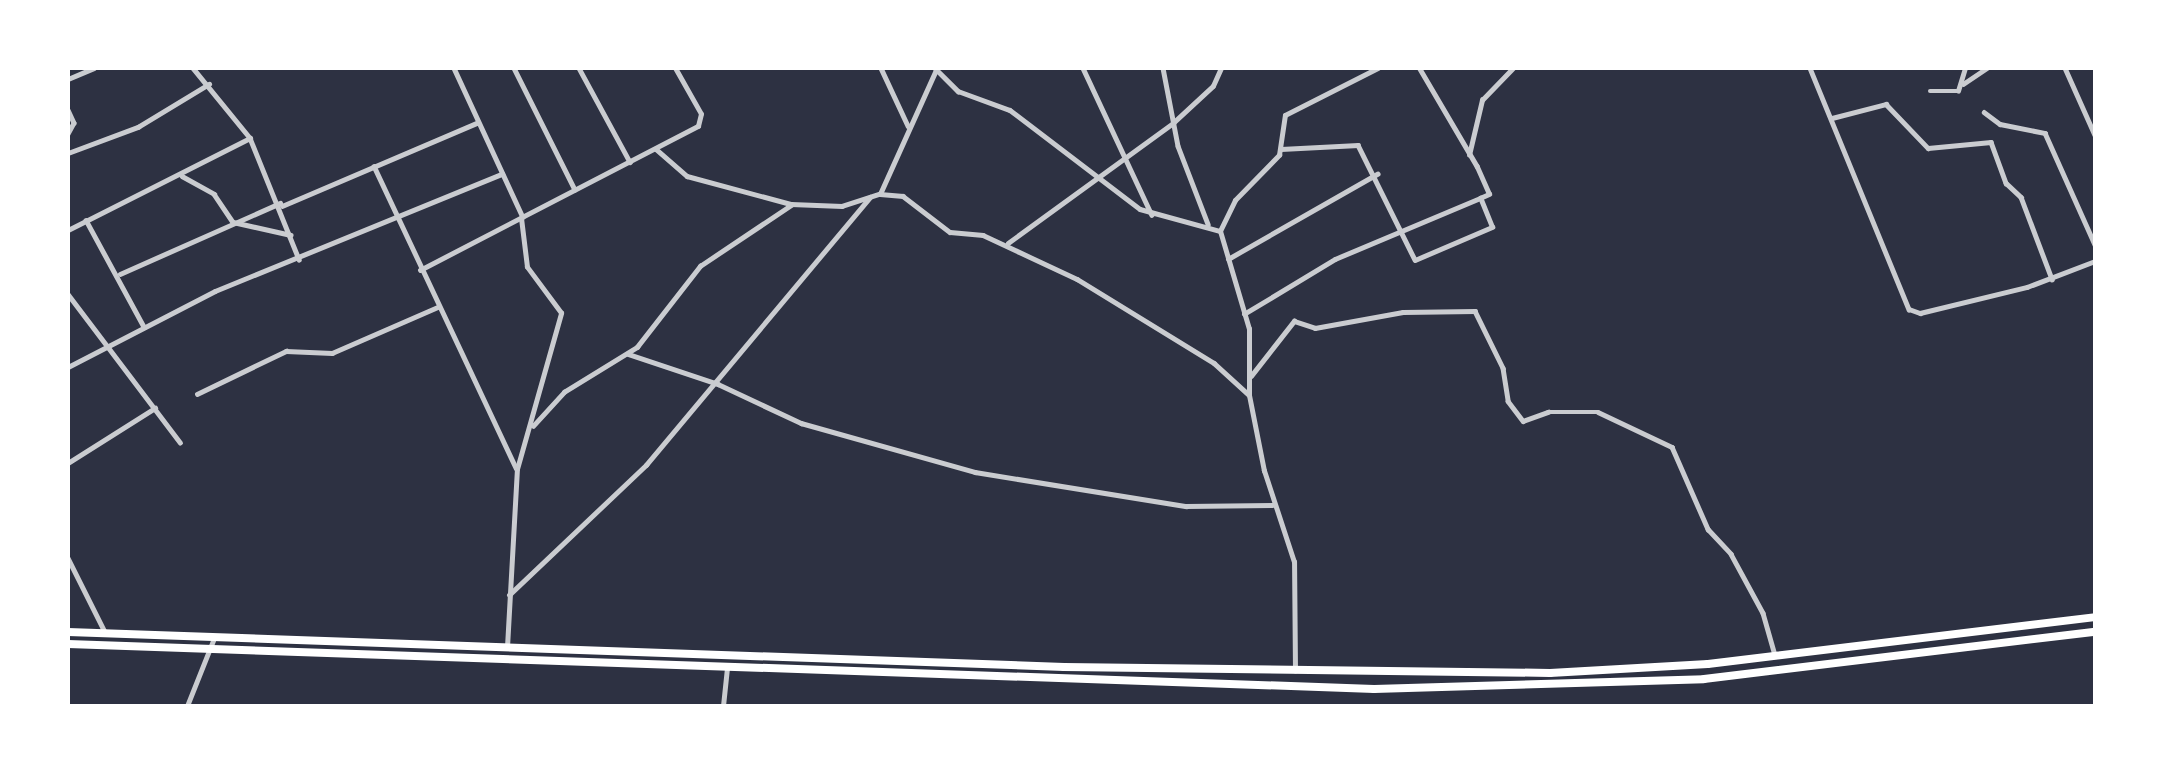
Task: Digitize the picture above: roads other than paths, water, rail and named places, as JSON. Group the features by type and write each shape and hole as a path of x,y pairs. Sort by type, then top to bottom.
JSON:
{"main road":[{"path":"68,632 1064,667 1217,664 1295,672 1550,673 1776,656 2095,617"},
{"path":"68,644 1374,689 1555,688 1816,667 2095,632"}],"street":[{"path":"68,79 94,68"},
{"path":"193,68 209,84 250,138 281,204 299,258"},
{"path":"454,68 522,218 527,267 561,313 517,468 507,647"},
{"path":"514,68 575,190"},
{"path":"579,68 630,162"},
{"path":"420,271 656,149 702,121 675,68"},
{"path":"881,68 907,114 908,130"},
{"path":"1083,68 1122,160 1152,215"},
{"path":"1163,68 1173,123 1209,225"},
{"path":"1007,244 1173,123 1213,86 1221,68"},
{"path":"1295,672 1294,562 1272,505 1249,395 1251,376 1244,314 1220,231 1235,200 1281,149 1285,115 1378,68"},
{"path":"1244,314 1335,259 1489,194 1419,68"},
{"path":"1469,156 1482,100 1513,68"},
{"path":"1810,68 1909,309 1920,313 2052,278 2095,261"},
{"path":"1964,84 1965,68"},
{"path":"1930,91 1958,91 1987,68"},
{"path":"2065,68 2092,123 2095,135"},
{"path":"880,194 936,69 958,92 1010,110 1096,180 1152,215 1209,225 1220,231"},
{"path":"68,153 138,127 209,84"},
{"path":"1832,118 1886,104 1928,148 1992,142 2006,183 2021,197 2052,278"},
{"path":"68,110 71,124 68,134"},
{"path":"1984,111 2000,124 2045,133 2095,244"},
{"path":"120,274 233,222 477,123"},
{"path":"68,230 250,138"},
{"path":"1281,149 1351,143 1365,150 1415,260 1492,227 1480,198"},
{"path":"656,149 688,176 791,204 842,206 880,194 903,196 950,232 1007,244 1185,343 1249,395"},
{"path":"374,166 420,271 517,468"},
{"path":"68,366 144,327 299,258 502,174"},
{"path":"1228,259 1377,174"},
{"path":"181,175 214,194 233,222 292,236"},
{"path":"509,595 646,465 718,384 871,196"},
{"path":"529,433 564,392 628,354 700,266 791,204"},
{"path":"86,220 120,274 144,327"},
{"path":"68,294 180,442"},
{"path":"197,394 286,351 332,353 438,307"},
{"path":"1251,376 1294,321 1315,328 1403,312 1475,311 1503,368 1508,401 1523,421 1548,412 1598,412 1672,447 1708,530 1731,554 1763,613 1776,656"},
{"path":"628,354 718,384 801,423 975,472 1186,506 1272,505"},
{"path":"68,463 155,408"},
{"path":"68,558 106,633"},
{"path":"187,706 214,637"},
{"path":"723,706 727,668"}]}
